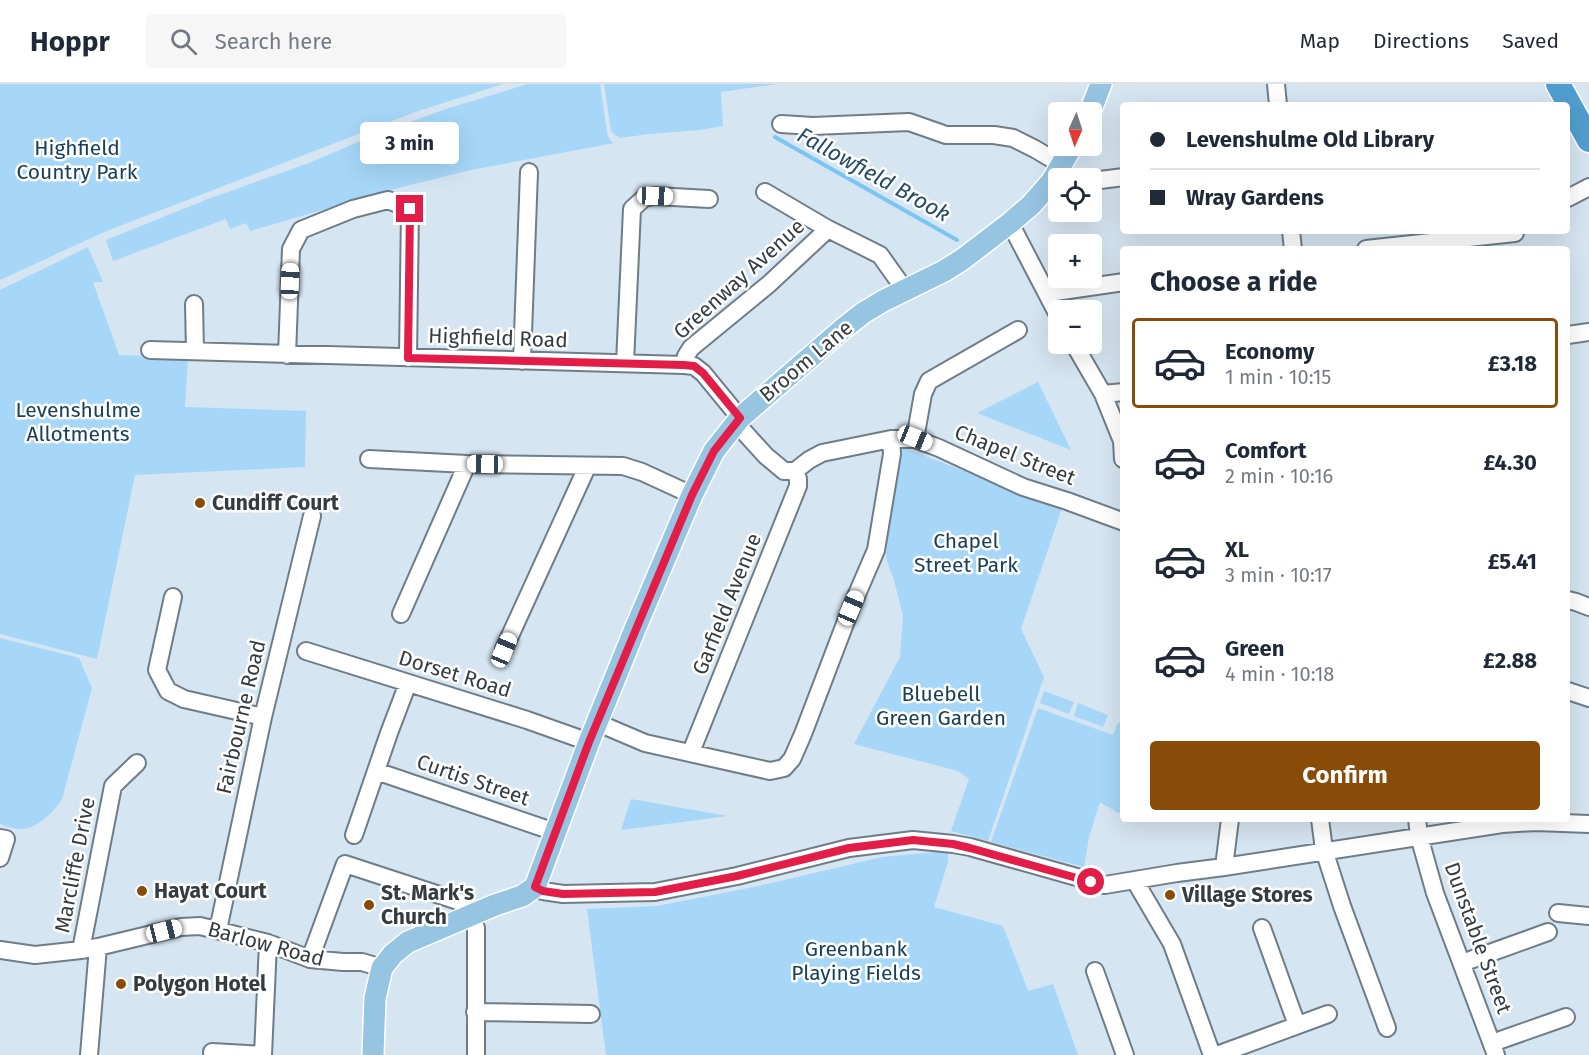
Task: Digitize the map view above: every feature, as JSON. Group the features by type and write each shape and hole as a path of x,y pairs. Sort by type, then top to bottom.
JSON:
{"highway":[{"path":"1558,84 1569,102"},
{"path":"1570,104 1587,133"}],"main road":[{"path":"1094,102 1101,84"},
{"name":"Broom Lane","path":"535,887 635,629 692,495 714,451 738,420 850,323 883,301 963,259 1010,223 1048,187"},
{"path":"373,1055 375,999 382,968 393,954 408,942 470,915 522,896 535,887"}],"street":[{"path":"1276,84 1278,102"},
{"path":"781,124 815,133 909,122 946,135 1004,136 1024,143 1050,168"},
{"path":"522,361 529,172"},
{"path":"1102,180 1120,178"},
{"path":"1570,197 1589,187"},
{"path":"765,192 880,255 905,290"},
{"path":"625,363 632,209 644,198 655,196 691,203 709,199"},
{"path":"287,354 291,249 301,230 353,210 388,200 410,209 408,358"},
{"path":"1010,223 1051,300"},
{"name":"Greenway Avenue","path":"684,365 691,348 769,284 828,228"},
{"path":"1392,246 1497,234"},
{"path":"1048,293 1120,283"},
{"path":"194,304 195,351"},
{"path":"915,438 922,394 929,381 1018,330"},
{"path":"1570,335 1589,333"},
{"name":"Highfield Road","path":"150,350 694,366 703,373 738,420"},
{"path":"1080,354 1103,394 1120,436"},
{"path":"1103,394 1120,392"},
{"path":"738,420 766,456 779,468 784,471 795,471"},
{"name":"Chapel Street","path":"795,471 821,447 915,438 1023,487 1120,521"},
{"name":"Dorset Road","path":"306,651 527,720 692,752 770,771 784,768 792,759 803,734 851,608 876,550 892,454 891,439"},
{"path":"369,459 467,464 623,466 642,472 692,495"},
{"path":"401,614 467,464"},
{"path":"504,650 587,466"},
{"name":"Garfield Avenue","path":"692,752 798,486 795,471"},
{"name":"Fairbourne Road","path":"218,930 263,717 312,516"},
{"path":"173,597 157,670 168,691 184,699 263,717"},
{"path":"1570,600 1589,607"},
{"path":"354,835 408,683"},
{"path":"1570,692 1589,698"},
{"name":"Marcliffe Drive","path":"81,950 114,786 137,763"},
{"name":"Curtis Street","path":"376,771 555,832"},
{"path":"1224,867 1230,822"},
{"path":"1320,822 1324,850 1342,906 1387,1028"},
{"name":"Dunstable Street","path":"1417,822 1436,893 1494,1049"},
{"path":"535,887 543,891 563,894 655,892 737,876 849,848 913,840 953,844 1105,885 1496,822"},
{"path":"1536,822 1589,824"},
{"path":"0,838 6,839 0,858"},
{"path":"310,959 345,864 458,901 466,908 476,928 476,1055"},
{"path":"1135,880 1172,944 1215,1055 1328,1014"},
{"path":"1558,913 1589,916"},
{"name":"Barlow Road","path":"0,950 35,955 81,950 181,927 200,926 267,943 310,959 362,962 382,968"},
{"path":"1262,928 1297,1025"},
{"path":"1461,963 1548,932"},
{"path":"212,1052 263,1055 267,943"},
{"path":"89,1055 98,947"},
{"path":"1095,971 1125,1055"},
{"path":"475,1012 591,1014"},
{"path":"1494,1049 1566,1017"}],"green space":[{"name":"Highfield Country Park","path":"0,84 503,84 418,111 104,232 0,280"},
{"path":"528,84 600,84 607,133 614,143 466,171 250,231 246,223 230,229 226,219 113,261 106,240 208,199 309,163 377,134 446,109"},
{"path":"604,84 777,84 721,92 723,126 620,138 611,131"},
{"name":"Levenshulme Allotments","path":"88,247 103,282 93,282 119,355 188,357 185,407 306,411 305,467 135,475 97,659 0,634 0,290"},
{"path":"1038,382 1071,450 977,413"},
{"name":"Chapel Street Park","path":"901,447 1062,508 1021,629 1044,677 988,841 951,831 969,779 958,771 854,744 900,657 903,616 886,558"},
{"path":"0,638 79,658 92,688 62,799 44,820 25,829 0,824"},
{"path":"1044,691 1074,702 1069,714 1040,703"},
{"path":"1078,703 1108,715 1103,727 1074,716"},
{"path":"1038,708 1113,735 1118,722 1120,723 1120,813 1100,802 1089,837 1084,867 991,842"},
{"path":"631,799 728,816 621,830"},
{"name":"Greenbank Playing Fields","path":"948,851 948,862 934,907 1003,926 1028,991 1053,984 1078,1055 606,1055 587,909 657,906 759,886 882,857"}],"waterway":[{"name":"Fallowfield Brook","path":"775,137 957,240"}],"place":[{"name":"Cundiff Court","path":"200,503"},
{"name":"Hayat Court","path":"142,891"},
{"name":"Village Stores","path":"1170,895"},
{"name":"St. Mark's Church","path":"369,905"},
{"name":"Polygon Hotel","path":"121,984"}],"route":[{"path":"410,209 408,358 694,366 703,373 740,418 714,451 692,495 589,742 535,887 543,891 563,894 655,892 737,876 849,848 913,840 970,848 1091,882"}],"park label":[{"name":"Bluebell Green Garden","path":"941,706"}]}
